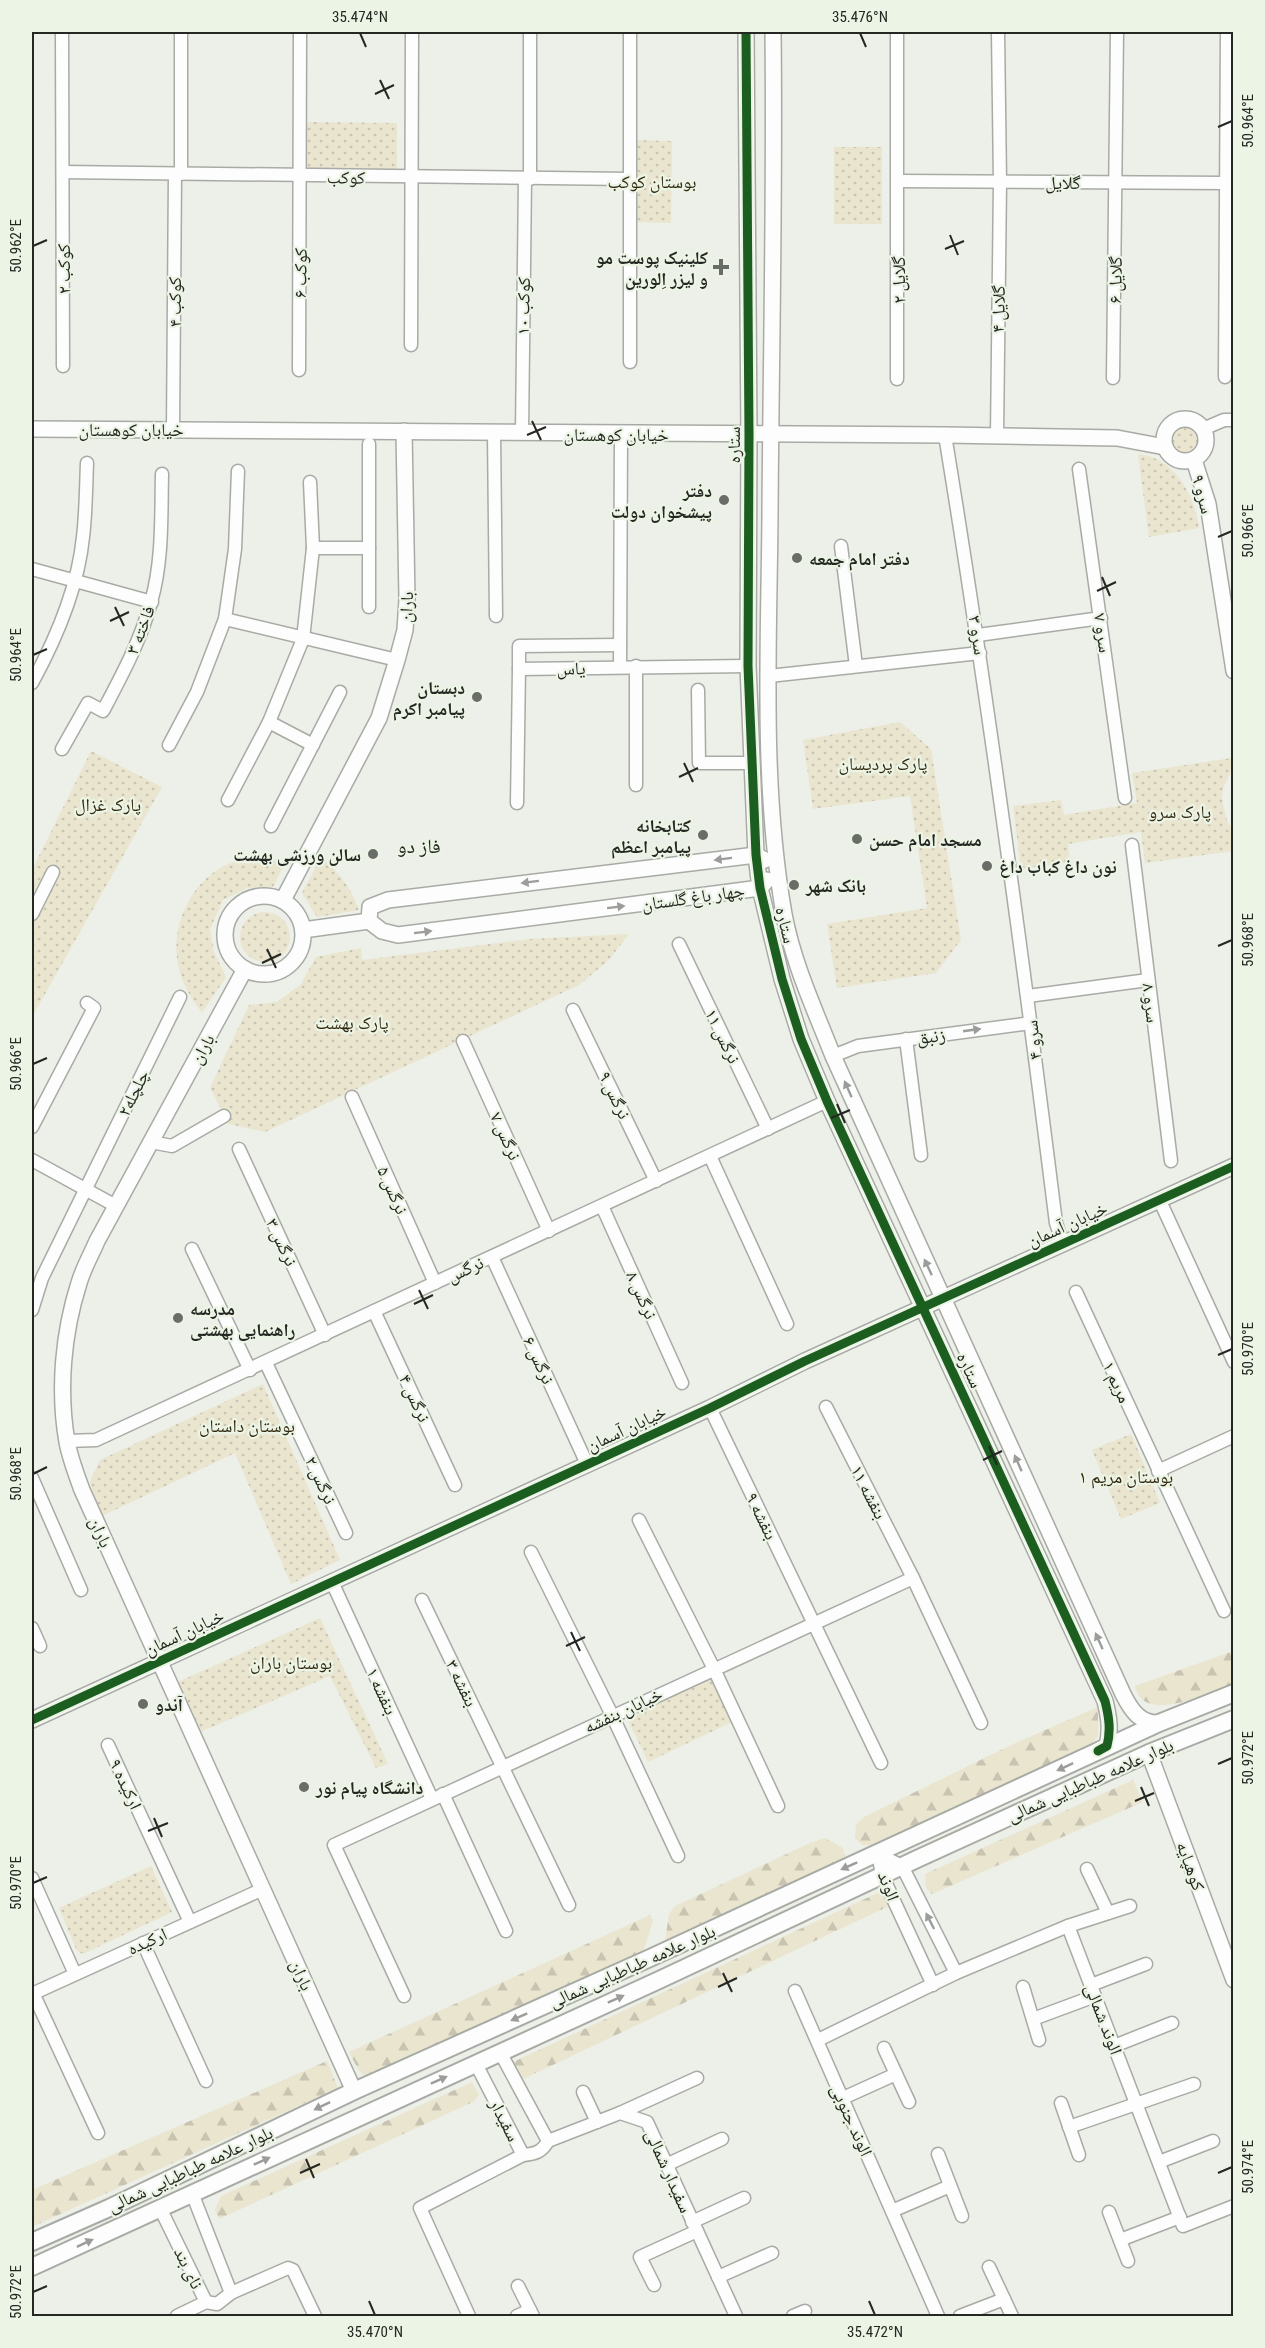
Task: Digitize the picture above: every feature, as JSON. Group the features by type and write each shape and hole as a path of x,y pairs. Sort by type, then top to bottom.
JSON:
{"main road":[{"name":"بلوار علامه طباطبایی شمالی","path":"32,2242 109,2208 354,2091 878,1854 1159,1723 1233,1693"},
{"name":"بلوار علامه طباطبایی شمالی","path":"32,2267 1149,1753 1233,1719"}],"street":[{"name":"کوکب ۲","path":"62,32 63,366"},
{"name":"کوکب ۴","path":"173,429 182,32"},
{"name":"کوکب ۶","path":"299,370 300,32"},
{"path":"411,345 412,32"},
{"name":"کوکب ۱۰","path":"522,433 530,32"},
{"path":"630,32 630,362"},
{"name":"ستاره","path":"746,32 748,666 756,855 760,888 782,980 801,1039 827,1101 1105,1701 1110,1728 1109,1737 1107,1746 1098,1751"},
{"name":"ستاره","path":"773,32 775,169 769,676 773,822 785,915 801,973 833,1056 1123,1694 1136,1714 1148,1723 1159,1723"},
{"name":"گلایل ۲","path":"897,32 899,181 897,379"},
{"name":"گلایل ۴","path":"997,436 1000,182 998,32"},
{"name":"گلایل ۶","path":"1113,378 1117,32"},
{"path":"1225,377 1227,32"},
{"name":"کوکب","path":"63,172 629,179"},
{"name":"گلایل","path":"899,181 1227,183"},
{"path":"1179,420 1193,421 1203,429 1206,444 1200,456 1194,460 1187,462 1173,458 1165,447 1165,433 1168,427 1179,420"},
{"path":"1203,429 1224,420 1233,420"},
{"name":"خیابان کوهستان","path":"32,429 945,435 1117,438 1165,447"},
{"name":"باران","path":"283,900 379,718 405,630 407,599 404,431"},
{"path":"494,433 496,616"},
{"path":"620,667 621,434"},
{"name":"سرو ۳","path":"945,435 978,635 1007,836"},
{"path":"369,444 369,607"},
{"name":"سرو ۹","path":"1194,460 1208,504 1233,671"},
{"path":"32,683 51,647 75,581 83,538 87,463"},
{"name":"سرو ۷","path":"1079,468 1125,798"},
{"path":"169,745 197,692 225,619 235,549 238,471"},
{"name":"فاخته ۳","path":"62,749 88,703 103,711 125,668 152,602 160,544 162,474"},
{"path":"228,800 269,723 303,639 313,548 310,483"},
{"path":"841,546 856,666"},
{"path":"313,548 369,548"},
{"path":"32,569 152,602"},
{"path":"978,635 1101,618"},
{"path":"225,619 397,660"},
{"name":"یاس","path":"620,645 519,645 519,669 748,666"},
{"path":"769,676 980,653"},
{"path":"636,666 636,785"},
{"path":"517,803 519,669"},
{"path":"698,690 699,764 752,763"},
{"path":"271,826 340,692"},
{"path":"269,723 313,745"},
{"name":"سرو ۴","path":"1007,836 1056,1223 1063,1244"},
{"name":"سرو ۸","path":"1132,845 1171,1161"},
{"path":"756,855 778,867"},
{"name":"چهار باغ گلستان","path":"756,855 388,900 369,914 382,932 398,935 760,888 778,867"},
{"path":"32,914 53,872"},
{"path":"267,895 283,900 294,910 301,920 303,930 300,951 292,963 277,972 261,974 245,969 229,952 226,939 226,926 231,913 239,904 254,897 267,895"},
{"path":"303,930 369,914"},
{"name":"نرگس ۱۱","path":"679,944 768,1129"},
{"name":"باران","path":"245,969 116,1206 79,1282 63,1367 67,1441 82,1490 354,2091"},
{"path":"1028,996 1148,980"},
{"name":"چلچله۲","path":"32,1310 42,1278 180,997"},
{"path":"32,1127 94,1008 87,1003"},
{"name":"نرگس ۹","path":"573,1010 656,1181"},
{"name":"زنبق","path":"833,1056 858,1046 1031,1023"},
{"path":"906,1039 921,1155"},
{"name":"نرگس ۷","path":"463,1041 549,1231"},
{"name":"نرگس ۵","path":"351,1097 435,1283"},
{"name":"نرگس","path":"67,1441 96,1440 827,1101"},
{"path":"151,1142 172,1146 224,1116"},
{"name":"نرگس ۳","path":"239,1149 325,1335"},
{"path":"710,1156 787,1324"},
{"path":"32,1160 116,1206"},
{"name":"خیابان آسمان","path":"32,1719 587,1464 805,1361 1233,1166"},
{"path":"1160,1201 1233,1362"},
{"name":"نرگس ۸","path":"603,1206 682,1383"},
{"path":"192,1249 250,1370"},
{"name":"نرگس ۶","path":"492,1257 587,1464"},
{"name":"مریم ۱","path":"1076,1292 1224,1611"},
{"name":"نرگس ۴","path":"374,1311 455,1485"},
{"name":"نرگس ۲","path":"266,1363 346,1533"},
{"name":"بنفشه ۹","path":"710,1407 881,1763"},
{"name":"بنفشه ۱۱","path":"826,1407 913,1578 981,1723"},
{"path":"1158,1471 1233,1436"},
{"path":"32,1478 81,1590"},
{"path":"639,1520 714,1669 778,1806"},
{"path":"531,1552 612,1715 678,1856"},
{"name":"خیابان بنفشه","path":"404,1996 334,1845 913,1578"},
{"name":"بنفشه ۱","path":"332,1582 437,1797 506,1931"},
{"name":"بنفشه ۳","path":"422,1600 568,1905"},
{"path":"32,1628 40,1646"},
{"path":"1105,1701 1114,1704 1119,1702 1123,1694"},
{"name":"ارکیده ۹","path":"108,1745 190,1922"},
{"name":"کوهپایه","path":"1149,1753 1233,1980"},
{"name":"الوند","path":"878,1854 902,1866 956,1973"},
{"name":"الوند","path":"878,1854 882,1875 933,1985"},
{"path":"1087,1869 1108,1913"},
{"path":"32,1878 75,1974"},
{"name":"ارکیده","path":"32,1994 263,1889"},
{"path":"818,2040 956,1973 1068,1926 1130,1906"},
{"name":"الوند شمالی","path":"1068,1926 1181,2221"},
{"path":"143,1943 206,2081"},
{"path":"1032,2019 1146,1964"},
{"path":"1023,1987 1039,2040"},
{"name":"الوند جنوبی","path":"795,1991 938,2316"},
{"path":"32,1994 98,2133"},
{"path":"1114,2046 1172,2022"},
{"path":"884,2048 909,2102"},
{"name":"سفیدار","path":"476,2064 523,2155 535,2154 544,2149 548,2141 500,2052"},
{"path":"843,2098 896,2074"},
{"path":"548,2141 620,2113 697,2078"},
{"path":"1069,2127 1194,2084"},
{"path":"583,2092 597,2122"},
{"path":"1061,2103 1079,2155"},
{"name":"سفیدار شمالی","path":"620,2113 647,2122 736,2316"},
{"path":"666,2165 722,2139"},
{"path":"1159,2162 1214,2141"},
{"path":"938,2154 962,2216"},
{"path":"469,2316 420,2208 523,2155"},
{"path":"892,2211 950,2186"},
{"name":"نای بند","path":"160,2208 206,2302 217,2304 231,2293 192,2193"},
{"path":"654,2285 640,2257 744,2198"},
{"path":"1120,2240 1233,2206"},
{"path":"1109,2212 1128,2261"},
{"path":"718,2277 772,2253"},
{"path":"989,2267 1012,2316"},
{"path":"231,2293 288,2268 293,2270 315,2316"},
{"path":"517,2316 532,2313 518,2286"},
{"path":"960,2316 1004,2299"},
{"path":"177,2316 206,2302"},
{"path":"793,2316 805,2311"}],"green space":[{"path":"307,122 397,123 397,172 307,171"},
{"name":"بوستان کوکب","path":"634,140 672,141 671,223 632,222"},
{"path":"834,147 882,147 882,224 834,224"},
{"path":"1183,427 1193,431 1197,441 1193,451 1183,455 1173,451 1169,441 1173,431"},
{"path":"1138,454 1162,462 1172,470 1193,503 1199,528 1149,537"},
{"name":"پارک پردیسان","path":"900,722 931,749 961,940 936,973 837,988 827,924 927,908 910,796 813,809 803,740"},
{"name":"پارک غزال","path":"91,751 162,787 32,1017 32,870"},
{"name":"پارک سرو","path":"1232,758 1233,768 1223,788 1222,799 1227,821 1233,830 1233,851 1145,863 1141,832 1068,844 1070,862 1021,869 1013,806 1061,800 1064,815 1137,803 1132,773"},
{"path":"321,857 344,881 359,910 317,917 302,893"},
{"path":"265,859 285,863 273,887 247,888 223,900 210,929 214,952 226,977 202,1013 185,987 179,969 177,935 187,903 196,889 221,868 237,861"},
{"path":"265,912 283,919 290,937 283,955 265,962 247,955 240,937 247,919"},
{"name":"پارک بهشت","path":"629,934 608,961 579,985 265,1132 229,1124 210,1088 249,1005 277,1002 301,984 316,957 361,948 362,960 530,939"},
{"name":"بوستان داستان","path":"263,1384 340,1560 291,1584 235,1453 100,1517 90,1482 100,1460"},
{"name":"بوستان مریم ۱","path":"1131,1434 1160,1503 1121,1519 1092,1450"},
{"name":"بوستان باران","path":"320,1618 388,1764 376,1768 330,1676 198,1733 178,1682"},
{"path":"1233,1651 1233,1684 1194,1699 1163,1705 1150,1704 1141,1698 1135,1686"},
{"path":"711,1678 732,1722 648,1762 627,1718"},
{"path":"1098,1707 1098,1736 1090,1746 876,1846 862,1845 855,1838 856,1825 864,1817 1011,1745"},
{"path":"1133,1780 1143,1802 932,1894 926,1888 925,1874"},
{"path":"825,1838 843,1848 845,1858 838,1864 665,1941 669,1914 675,1906"},
{"path":"151,1866 172,1912 83,1954 77,1951 59,1908"},
{"path":"882,1891 889,1906 523,2079 513,2062"},
{"path":"650,1915 653,1921 642,1955 367,2077 359,2071 349,2052"},
{"path":"327,2061 338,2088 32,2227 32,2190"},
{"path":"472,2082 479,2094 475,2101 219,2219 215,2210 221,2196"}],"cycle path":[{"path":"746,32 748,666 756,855 760,888 782,979 801,1039 827,1101 1105,1701 1109,1724 1108,1740 1107,1746 1098,1751"},
{"path":"32,1720 710,1408 805,1361 1234,1166"}],"place":[{"name":"کلینیک پوست مو و لیزر اِلورین","path":"721,267"},
{"name":"دفتر پیشخوان دولت","path":"724,500"},
{"name":"دفتر امام جمعه","path":"797,558"},
{"name":"دبستان پیامبر اکرم","path":"477,697"},
{"name":"کتابخانه پیامبر اعظم","path":"703,835"},
{"name":"مسجد امام حسن","path":"857,839"},
{"name":"سالن ورزشی بهشت","path":"373,854"},
{"name":"نون داغ کباب داغ","path":"987,866"},
{"name":"بانک شهر","path":"794,885"},
{"name":"مدرسه راهنمایی بهشتی","path":"178,1318"},
{"name":"آندو","path":"143,1704"},
{"name":"دانشگاه پیام نور","path":"304,1787"}],"district":[{"name":"فاز دو","path":"419,846"}]}
